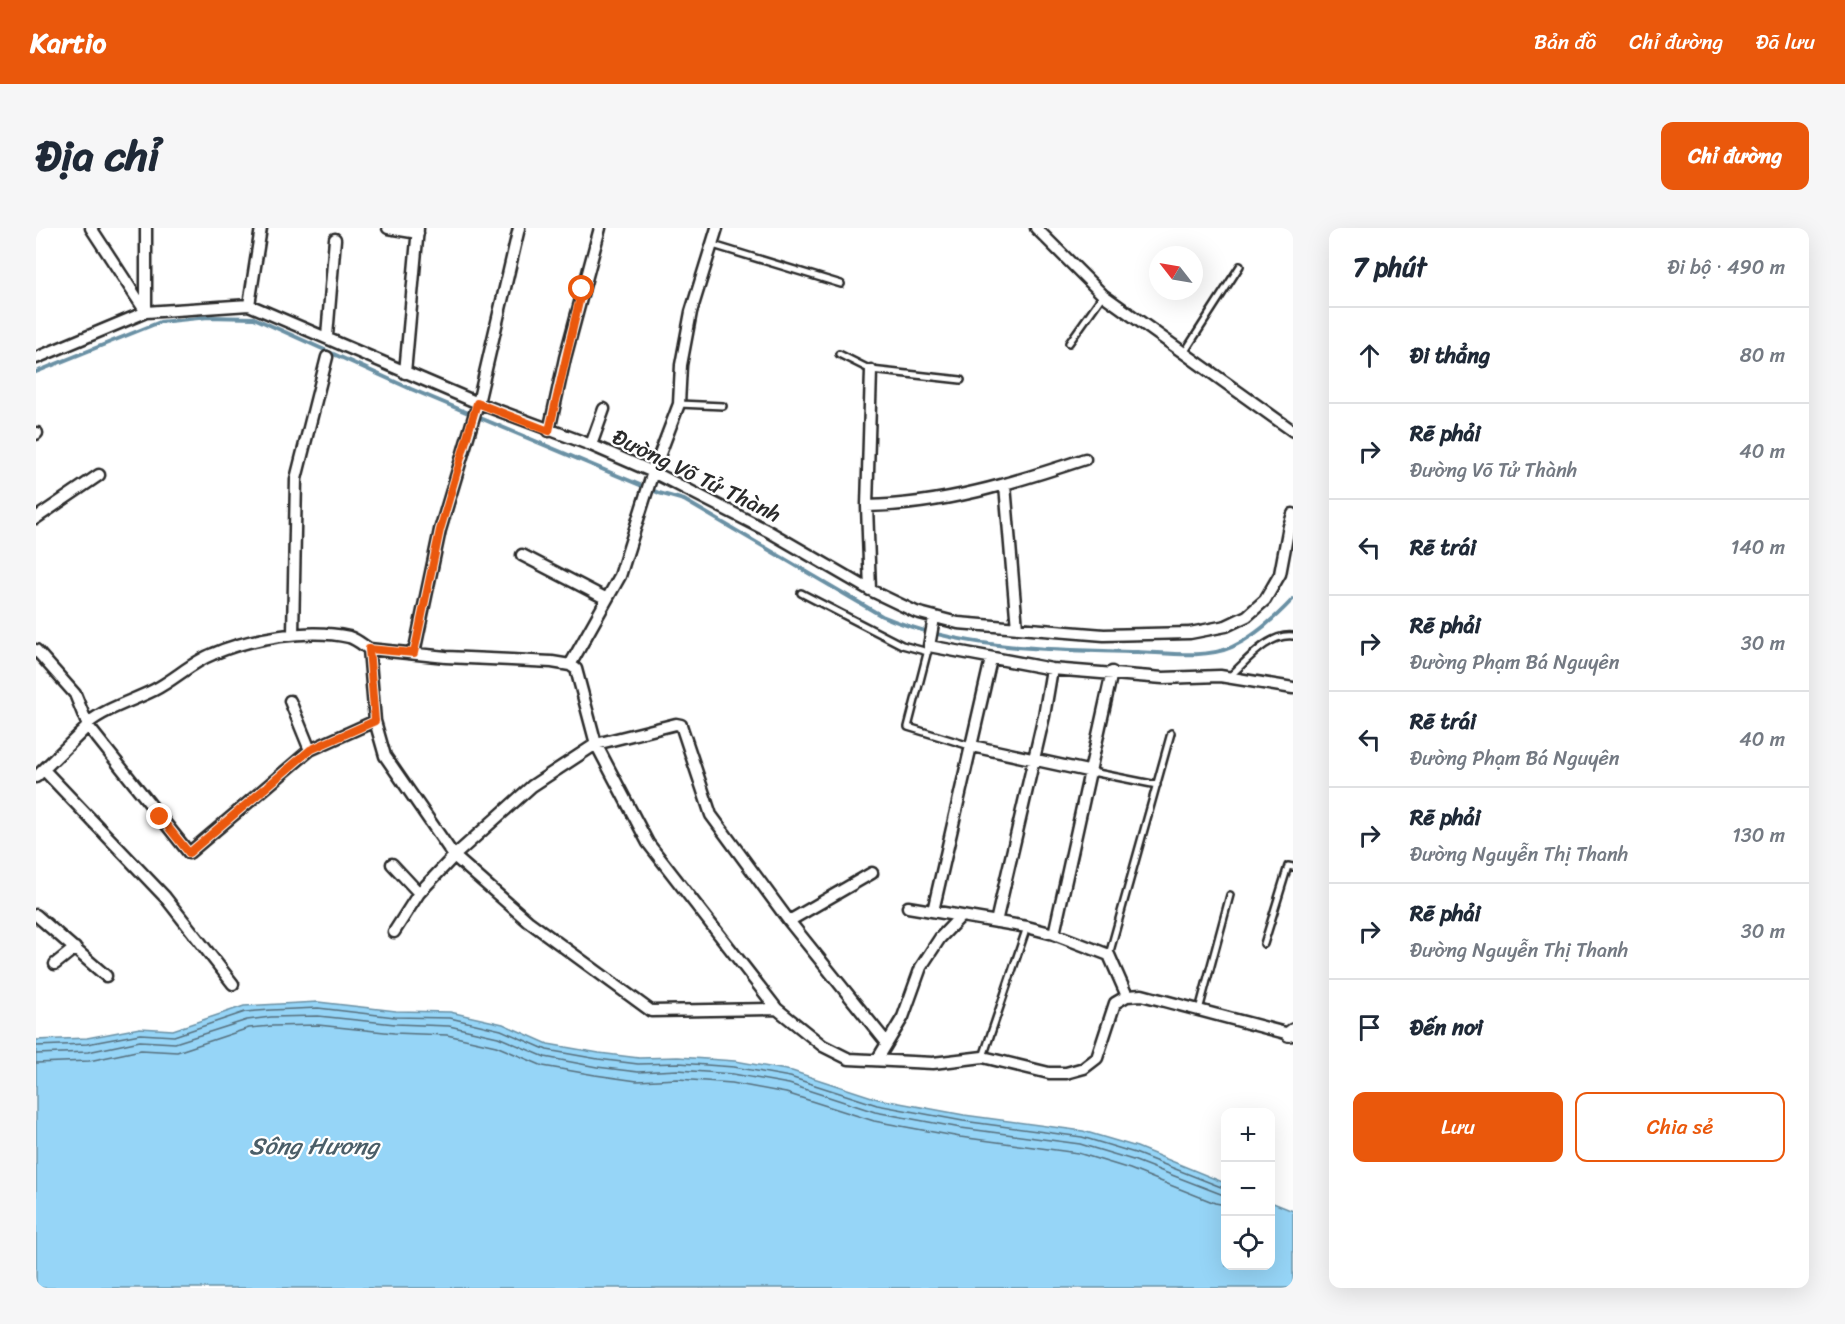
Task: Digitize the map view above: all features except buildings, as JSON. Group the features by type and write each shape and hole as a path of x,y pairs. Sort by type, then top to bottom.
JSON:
{"street":[{"path":"91,228 146,312"},
{"path":"146,228 146,312"},
{"path":"249,305 261,228"},
{"path":"388,228 418,230 405,373"},
{"path":"414,653 440,530 477,405 519,228"},
{"path":"549,431 564,358 600,228"},
{"path":"570,665 620,576 652,476 679,404 681,365 691,312 717,228"},
{"path":"1036,228 1103,295 1293,431"},
{"path":"327,336 335,239"},
{"name":"Đường Võ Tử Thành","path":"36,358 146,312 249,305 327,336 477,405 591,445 768,531 870,590 934,618 958,623 1104,634 1190,633 1226,626 1247,616 1264,600 1280,574 1293,514"},
{"path":"292,634 296,479 327,357"},
{"path":"870,590 867,506 871,370"},
{"path":"591,445 604,409"},
{"path":"867,506 909,506 1005,485 1084,459"},
{"path":"36,518 99,475"},
{"path":"1005,485 1017,628"},
{"path":"522,555 607,599"},
{"path":"934,618 928,649 1052,669 1112,672 1163,678 1229,677 1293,688"},
{"path":"233,984 165,897 40,774 100,714 156,689 212,654 292,634 351,638 369,649 446,657 552,662 570,665 576,669 596,744 648,843 777,1009 833,1052 849,1059 933,1063 983,1057 1049,1073 1065,1073 1084,1068 1097,1058 1115,1003 1127,996 1142,995 1292,1033"},
{"path":"369,649 375,721 385,756 454,856 528,921 651,1011 777,1009"},
{"path":"36,650 75,694 88,725 189,853 310,750 375,721"},
{"path":"933,911 991,659"},
{"path":"996,922 1044,716 1052,669"},
{"path":"1054,934 1092,772 1112,672"},
{"path":"290,701 310,750"},
{"path":"394,932 419,893 454,856 532,786 596,744 676,724 681,725 711,814 789,921 887,1043"},
{"path":"972,746 1092,772"},
{"path":"392,864 419,893"},
{"path":"789,921 872,873"},
{"path":"908,907 1026,927 1054,934 1108,955 1127,996"},
{"path":"36,915 106,976"},
{"path":"877,1060 903,1017 921,967 939,938 961,916"},
{"path":"55,964 75,948"}],"lane":[{"path":"711,244 841,284"},
{"path":"1184,354 1240,266"},
{"path":"1070,343 1103,295"},
{"path":"840,354 871,370 961,380"},
{"path":"679,404 723,406"},
{"path":"801,593 902,645 928,649 908,728 972,746"},
{"path":"1229,677 1267,644 1283,635 1293,636"},
{"path":"1108,955 1171,733"},
{"path":"1092,772 1156,784"},
{"path":"1264,944 1288,866 1293,867"},
{"path":"1199,1010 1230,895"},
{"path":"983,1057 1026,927"}],"water":[{"name":"Sông Hương","path":"318,1002 396,1011 450,1012 503,1024 548,1044 639,1058 678,1057 735,1061 792,1071 878,1099 964,1115 1083,1131 1137,1147 1221,1181 1221,1270 1275,1270 1275,1204 1293,1211 1293,1288 36,1288 36,1040 87,1038 140,1028 173,1030 244,1006"}],"waterway":[{"path":"36,372 160,322 208,317 254,318 411,389 659,493 684,500 882,616 944,636 975,642 1040,649 1210,653 1232,647 1249,638 1293,599"}],"route":[{"path":"160,817 189,853 310,750 375,721 369,649 414,653 440,530 477,403 549,431 564,358 582,289"}]}
